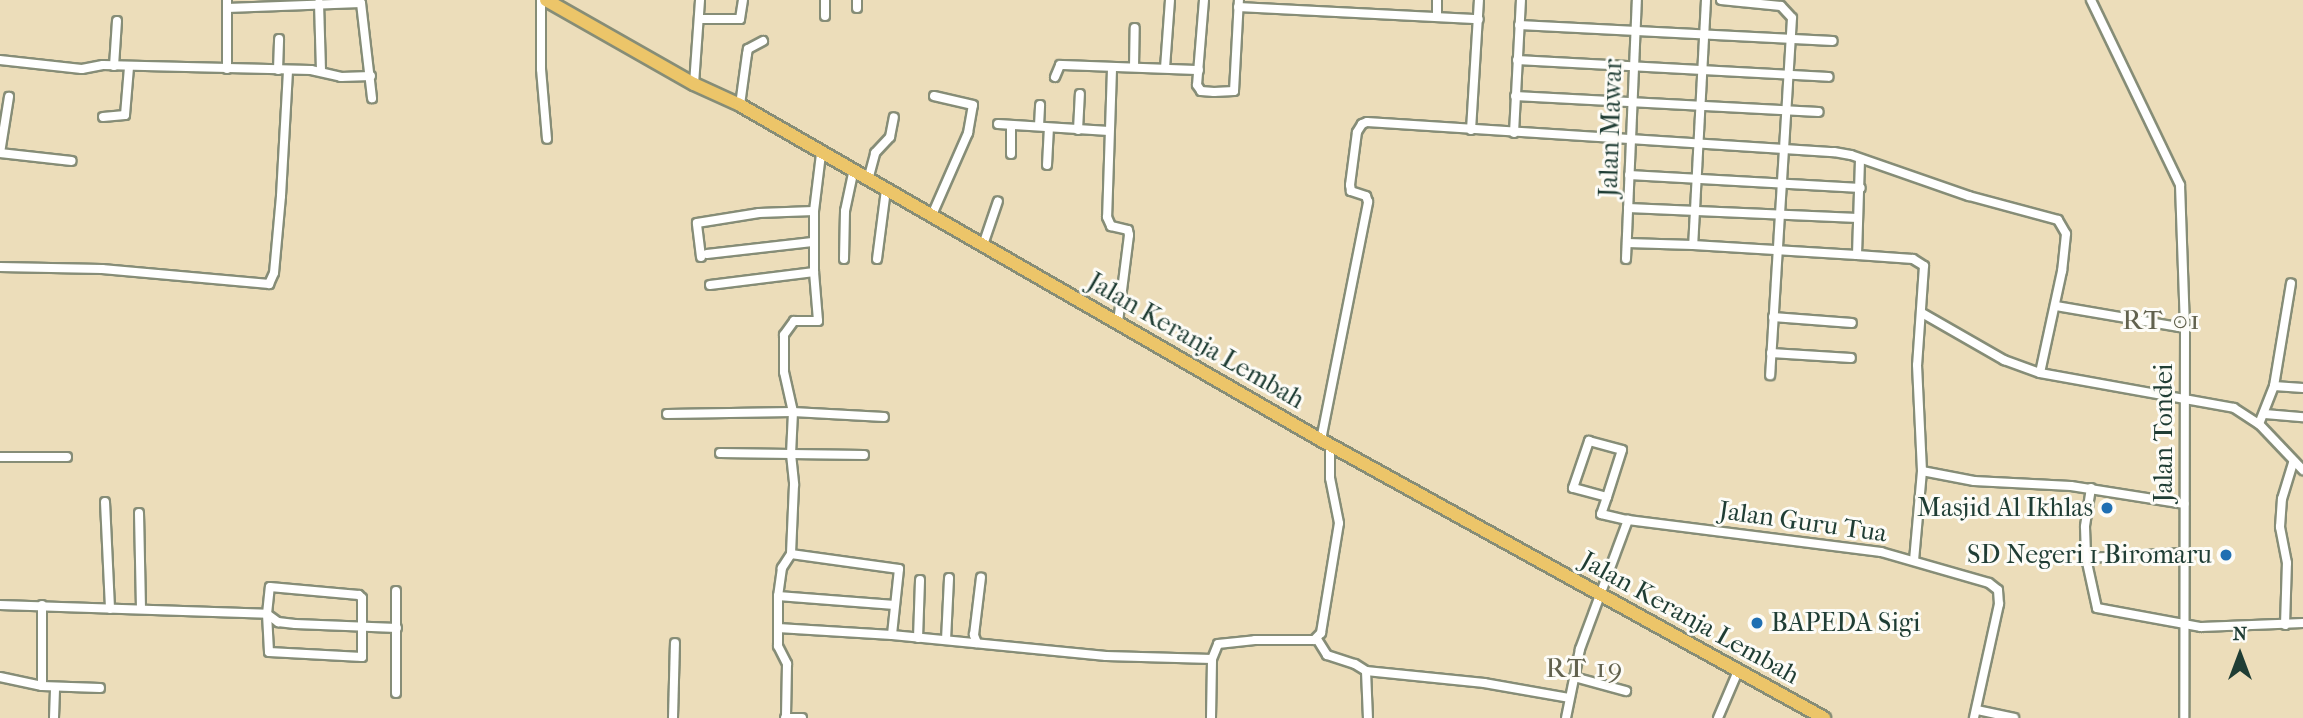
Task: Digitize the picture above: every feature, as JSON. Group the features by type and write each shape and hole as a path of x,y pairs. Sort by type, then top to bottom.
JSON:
{"main road":[{"name":"Jalan Keranja Lembah","path":"544,0 563,5 694,84 740,105 821,155 932,215 1325,442 1824,718"}],"street":[{"path":"544,0 541,69 547,139"},
{"path":"694,84 700,0"},
{"path":"699,19 740,19 743,0"},
{"path":"825,0 825,16"},
{"path":"1166,68 1170,0"},
{"path":"1204,0 1197,85 1201,91 1234,91 1239,4 1479,19"},
{"path":"1356,11 1357,0"},
{"path":"1437,0 1437,16"},
{"path":"1471,130 1479,0"},
{"path":"1514,134 1521,0"},
{"name":"Jalan Mawar","path":"1626,259 1637,0"},
{"path":"1693,245 1706,0"},
{"path":"1721,0 1781,6 1792,18 1770,375"},
{"name":"Jalan Tondei","path":"2091,0 2179,181 2185,328 2184,718"},
{"path":"228,69 227,4 358,2 363,5 372,98"},
{"path":"319,3 321,71"},
{"path":"114,66 117,21"},
{"path":"1520,25 1833,41"},
{"path":"1134,67 1135,28"},
{"path":"278,70 279,39"},
{"path":"740,105 748,49 764,41"},
{"path":"0,60 82,69 114,66 288,70 321,71 341,77 371,76"},
{"path":"1517,60 1829,77"},
{"path":"1055,77 1060,65 1112,69 1134,67 1199,70"},
{"path":"103,117 125,116 129,67"},
{"path":"1112,69 1107,217 1111,226 1127,230 1129,236 1118,322"},
{"path":"0,267 102,269 269,284 274,273 281,196 288,70"},
{"path":"1078,130 1080,94"},
{"path":"932,215 968,133 973,105 934,96"},
{"path":"1515,96 1819,112"},
{"path":"9,97 0,153 72,162"},
{"path":"1038,126 1040,105"},
{"path":"868,180 875,153 889,141 894,117"},
{"path":"1317,639 1324,624 1339,534 1325,442 1368,202 1366,196 1352,191 1350,185 1359,128 1367,122 1630,141 1782,147 1851,155 1969,196 2058,220 2066,234 2056,306 2039,373"},
{"path":"998,124 1108,131"},
{"path":"1011,154 1012,125"},
{"path":"1047,165 1049,128"},
{"path":"802,718 785,718 787,664 778,646 778,596 782,568 791,554 794,485 791,454 793,412 784,372 784,335 794,321 818,321 813,242 821,155"},
{"path":"1857,256 1860,160"},
{"path":"844,259 845,211 853,172"},
{"path":"1629,174 1861,188"},
{"path":"877,260 886,190"},
{"path":"983,245 998,201"},
{"path":"1628,208 1858,218"},
{"path":"813,242 704,255 697,223 759,214 814,211"},
{"path":"1628,243 1906,258 1921,262 1924,272 1923,313 1917,366 1922,471 1914,561"},
{"path":"710,285 814,272"},
{"path":"2259,424 2274,386 2291,283"},
{"path":"2056,306 2185,328"},
{"path":"1923,313 2004,360 2039,373 2234,408 2259,424 2303,470"},
{"path":"1773,317 1852,323"},
{"path":"1771,353 1851,358"},
{"path":"2274,386 2303,388"},
{"path":"667,414 793,412 884,417"},
{"path":"2265,414 2303,417"},
{"path":"1566,718 1585,634 1628,520 1601,514 1607,497 1622,450 1589,441 1573,488 1607,497"},
{"path":"720,453 864,456"},
{"path":"0,457 67,457"},
{"path":"2284,625 2287,556 2280,527 2282,499 2293,462"},
{"path":"1922,471 1998,484 2091,488 2185,504"},
{"path":"2091,488 2085,527 2085,558 2097,608 2221,628 2303,623"},
{"path":"105,502 110,609"},
{"path":"139,513 141,608"},
{"name":"Jalan Guru Tua","path":"1628,520 1838,545 1914,561 1989,583 1998,590 1999,604 1976,714"},
{"path":"2085,558 2185,553"},
{"path":"791,554 899,569 892,635"},
{"path":"977,643 974,635 981,577"},
{"path":"946,640 949,578"},
{"path":"918,638 920,580"},
{"path":"272,586 359,595 362,598 362,657 272,654 267,650 267,614 272,586"},
{"path":"396,591 396,693"},
{"path":"778,596 895,605"},
{"path":"42,605 42,686"},
{"path":"0,606 42,605 267,614 278,622 397,628"},
{"path":"778,628 892,635 1106,656 1212,659"},
{"path":"1211,718 1212,659 1216,646 1224,642 1317,639"},
{"path":"1317,639 1327,655 1355,664 1366,671 1484,683 1569,698"},
{"path":"673,718 675,643"},
{"path":"1366,671 1369,678 1368,718"},
{"path":"1718,718 1738,671"},
{"path":"0,677 42,686 100,688"},
{"path":"1574,677 1626,691"},
{"path":"54,718 55,687"},
{"path":"1976,714 2014,718"}],"place":[{"name":"Masjid Al Ikhlas","path":"2107,508"},
{"name":"SD Negeri 1 Biromaru","path":"2226,555"},
{"name":"BAPEDA Sigi","path":"1757,623"}],"district":[{"name":"RT 01","path":"2162,320"},
{"name":"RT 19","path":"1585,668"}]}
